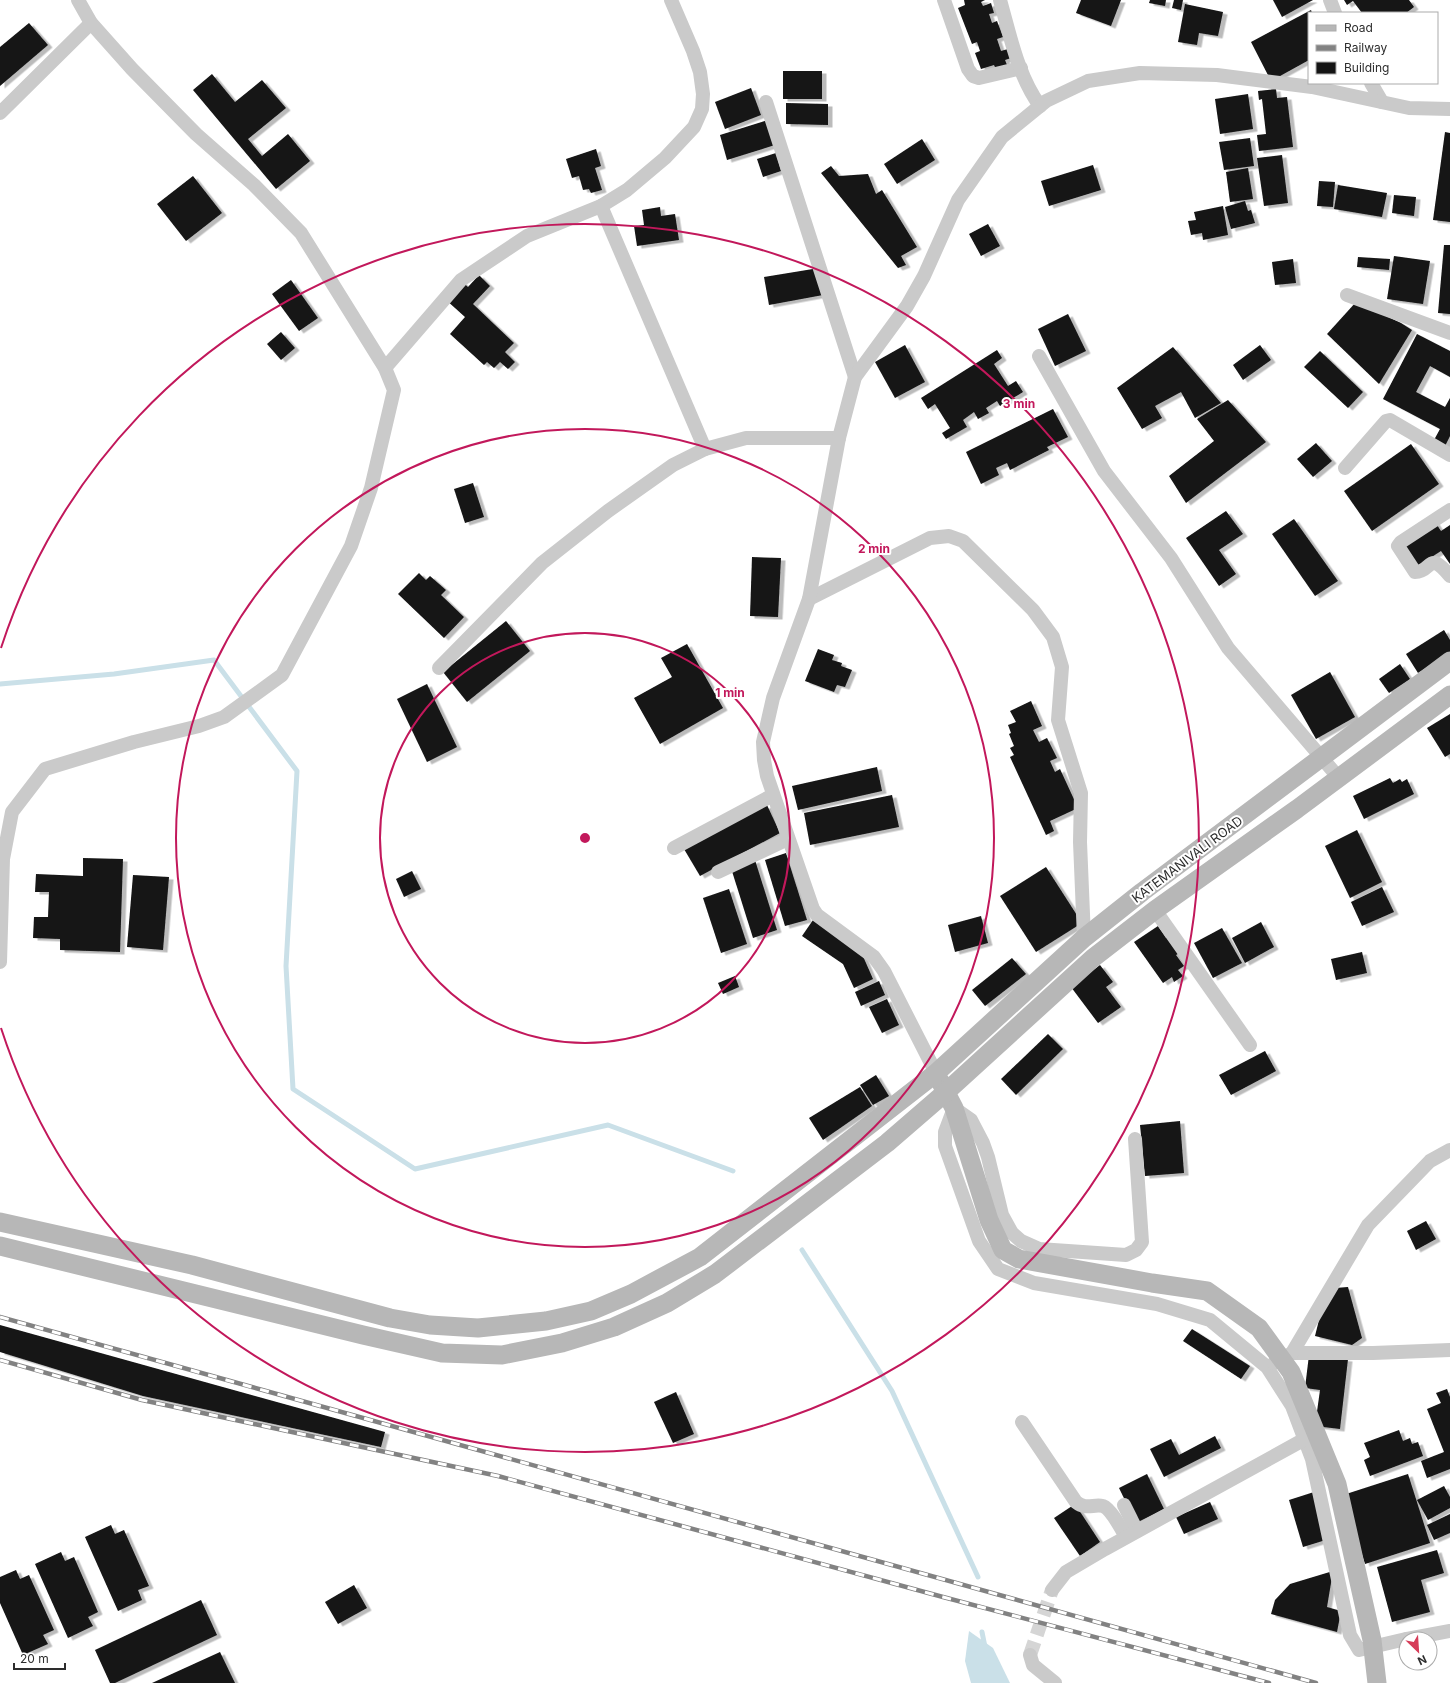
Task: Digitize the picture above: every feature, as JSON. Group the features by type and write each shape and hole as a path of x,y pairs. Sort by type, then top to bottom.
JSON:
{"main road":[{"name":"KATEMANIVALI ROAD","path":"0,1222 192,1265 390,1318 430,1325 478,1328 546,1321 591,1311 631,1294 700,1258 936,1073 1084,938 1142,892 1450,661"},
{"name":"KATEMANIVALI ROAD","path":"0,1246 442,1352 502,1355 562,1343 614,1327 667,1303 715,1274 887,1143 950,1100 1093,958 1155,910 1339,778 1450,694"},
{"path":"936,1073 950,1100 989,1220 1003,1250 1019,1259 1152,1283 1207,1291 1259,1328 1291,1372 1337,1484 1372,1640 1377,1683"},
{"path":"791,1187 807,1204"},
{"path":"426,1349 430,1325"}],"street":[{"path":"0,962 3,859 12,812 46,769 134,742 198,726 224,717 282,675 351,546 371,488 394,390 385,368 301,234 254,184 196,134 132,69 91,23 78,0"},
{"path":"385,368 461,280 527,236 601,206 627,190 665,158 694,127 702,109 703,94 700,72 693,51 671,0"},
{"path":"944,0 968,69 973,76 979,78 1020,68"},
{"path":"1000,0 1020,68 1033,97 1040,106"},
{"path":"1330,0 1335,12"},
{"path":"0,113 91,23"},
{"path":"936,1073 884,971 874,957 817,915 813,909 773,795 764,760 763,742 773,698 809,599 839,438 855,377 907,306 924,276 958,200 1002,137 1046,101 1088,82 1140,73 1217,75 1312,87 1409,108 1450,109"},
{"path":"1372,84 1382,102"},
{"path":"766,102 855,377"},
{"path":"601,206 705,449"},
{"path":"1347,295 1450,333"},
{"path":"1039,356 1104,471 1171,558 1228,648 1339,778"},
{"path":"1345,468 1386,421 1390,420 1450,455"},
{"path":"439,668 542,563 614,507 673,465 705,449 746,438 839,438"},
{"path":"1450,510 1400,542 1398,546 1414,572 1417,572 1431,563 1435,563 1442,567 1450,576"},
{"path":"809,599 930,538 949,536 964,541 1033,610 1053,637 1062,667 1058,720 1081,793 1080,842 1084,938"},
{"path":"674,848 773,795"},
{"path":"718,872 788,839"},
{"path":"1155,910 1250,1045"},
{"path":"950,1100 971,1120 983,1143 988,1157 1002,1215 1012,1233 1021,1241 1038,1249 1126,1255 1136,1250 1142,1242 1135,1139"},
{"path":"950,1100 945,1132 945,1146 979,1241 998,1269 1034,1284 1157,1304 1210,1320 1267,1368 1292,1406 1312,1459 1350,1635 1359,1650 1398,1641"},
{"path":"1267,1368 1292,1353 1368,1225 1430,1161 1450,1150"},
{"path":"1292,1353 1373,1353 1450,1350"},
{"path":"1022,1422 1076,1502 1081,1506 1104,1506 1132,1534"},
{"path":"1052,1590 1066,1572 1305,1439"},
{"path":"1124,1505 1132,1534"},
{"path":"1438,1633 1450,1631"},
{"path":"1030,1655 1033,1665 1038,1671 1055,1683"}],"water":[{"path":"969,1631 993,1648 1010,1683 971,1683 965,1661"}],"building":[{"path":"964,0 985,0 981,2 983,6 991,3 994,13 989,14 992,23 997,21 1003,37 997,39 1001,51 1008,49 1011,58 1005,60 1007,65 996,69 994,65 981,69 975,53 980,51 977,42 972,44 958,8 965,5"},
{"path":"1081,0 1121,0 1111,26 1076,13"},
{"path":"1150,0 1166,0 1165,6 1149,3"},
{"path":"1174,0 1183,0 1181,10 1172,8"},
{"path":"1273,0 1313,0 1282,17"},
{"path":"1344,0 1409,0 1414,7 1407,12 1361,12 1353,1 1347,5"},
{"path":"1185,4 1223,12 1218,36 1199,33 1197,45 1178,42"},
{"path":"1311,10 1312,12 1308,12 1308,61 1271,81 1251,42"},
{"path":"29,23 48,45 0,86 0,47"},
{"path":"783,71 822,71 822,99 783,99"},
{"path":"212,74 235,102 262,80 286,108 248,139 262,156 288,134 310,161 276,189 193,90"},
{"path":"751,88 761,115 725,129 715,102"},
{"path":"1276,89 1277,98 1287,97 1293,147 1259,151 1257,135 1266,134 1262,99 1259,100 1258,91"},
{"path":"1248,94 1253,129 1220,134 1215,99"},
{"path":"786,103 828,104 828,125 786,124"},
{"path":"771,119 778,144 727,160 720,135"},
{"path":"1445,132 1450,133 1450,222 1433,220"},
{"path":"1250,138 1254,166 1224,170 1219,142"},
{"path":"922,139 935,160 897,184 884,164"},
{"path":"596,149 601,166 595,168 602,190 591,193 589,189 583,190 579,176 572,178 566,159"},
{"path":"776,153 781,171 763,177 757,159"},
{"path":"1282,155 1288,203 1264,206 1257,158"},
{"path":"1093,165 1101,190 1049,206 1041,181"},
{"path":"831,166 839,176 868,174 876,194 882,190 917,247 901,256 906,265 898,268 821,173"},
{"path":"1248,168 1253,199 1230,202 1226,172"},
{"path":"193,176 222,213 186,241 157,204"},
{"path":"1319,181 1335,182 1333,207 1317,206"},
{"path":"1338,185 1387,193 1382,217 1334,209"},
{"path":"1394,195 1416,197 1414,216 1392,213"},
{"path":"1245,201 1248,211 1251,210 1255,223 1231,229 1225,207"},
{"path":"1223,206 1228,235 1203,240 1202,233 1191,235 1188,221 1196,220 1194,212"},
{"path":"660,207 661,216 675,214 679,240 637,246 634,226 644,225 642,210"},
{"path":"988,224 1000,246 981,256 969,234"},
{"path":"1444,245 1450,245 1450,314 1438,313"},
{"path":"1394,256 1430,261 1423,304 1387,299"},
{"path":"1358,257 1390,259 1389,270 1357,267"},
{"path":"1293,259 1296,283 1275,285 1272,262"},
{"path":"819,268 823,295 769,305 764,277"},
{"path":"479,275 490,286 473,304 514,343 505,352 515,362 508,369 500,362 494,368 487,362 484,365 450,334 465,317 445,299 461,281 468,287"},
{"path":"291,280 318,318 299,331 272,294"},
{"path":"1356,302 1401,323 1412,330 1379,384 1327,334"},
{"path":"1068,314 1086,351 1055,366 1038,329"},
{"path":"281,332 295,348 281,360 267,344"},
{"path":"1417,334 1450,351 1450,377 1430,366 1416,392 1445,407 1450,398 1450,436 1445,446 1434,440 1440,429 1383,399"},
{"path":"905,345 925,382 895,398 875,362"},
{"path":"1260,345 1271,360 1243,380 1233,365"},
{"path":"1173,347 1221,403 1195,418 1181,392 1155,406 1162,418 1142,429 1117,388"},
{"path":"997,350 1002,358 994,364 1008,386 1016,381 1023,392 1000,406 997,401 986,408 989,413 978,419 974,412 963,420 967,427 946,439 942,433 950,428 935,404 928,409 921,398"},
{"path":"1320,351 1363,392 1348,408 1304,367"},
{"path":"1228,400 1266,442 1186,503 1169,476 1214,441 1197,419"},
{"path":"1053,409 1068,437 1047,447 1049,450 1010,470 1007,463 996,468 999,475 981,484 966,452"},
{"path":"1316,443 1332,461 1313,477 1297,459"},
{"path":"1411,444 1439,484 1372,531 1344,491"},
{"path":"473,483 484,517 465,523 454,489"},
{"path":"1226,511 1243,534 1219,550 1236,574 1219,586 1186,538"},
{"path":"1294,519 1338,581 1315,596 1272,534"},
{"path":"1435,522 1441,531 1450,525 1450,564 1441,551 1416,567 1401,546"},
{"path":"752,557 781,558 778,617 750,616"},
{"path":"419,573 426,580 430,576 446,590 441,595 464,617 444,638 398,594"},
{"path":"506,621 530,651 467,702 443,672"},
{"path":"1444,630 1450,640 1450,652 1418,673 1406,654"},
{"path":"687,644 723,708 660,744 634,698 672,677 661,658"},
{"path":"818,649 834,655 832,660 842,663 841,666 852,670 845,687 837,685 834,692 805,681"},
{"path":"1400,664 1410,679 1389,693 1379,679"},
{"path":"1330,672 1355,717 1316,739 1291,695"},
{"path":"427,684 457,747 427,762 397,699"},
{"path":"1031,701 1042,726 1033,730 1039,742 1047,738 1057,758 1050,761 1055,772 1060,769 1078,808 1050,821 1054,831 1046,835 1010,757 1014,755 1010,748 1014,746 1009,734 1011,733 1008,725 1016,722 1010,711"},
{"path":"1450,714 1450,754 1445,757 1427,728"},
{"path":"877,767 882,791 798,810 792,786"},
{"path":"1390,778 1393,783 1400,779 1402,782 1407,779 1414,794 1364,819 1353,796"},
{"path":"892,795 899,827 810,845 804,813"},
{"path":"767,805 780,833 700,876 684,849"},
{"path":"1357,830 1382,882 1350,898 1325,846"},
{"path":"786,853 807,920 785,926 765,860"},
{"path":"83,858 123,859 120,952 60,950 60,939 33,938 34,917 48,917 49,892 35,892 36,874 83,876"},
{"path":"755,860 777,930 753,938 731,868"},
{"path":"1046,867 1082,923 1036,952 1000,896"},
{"path":"412,871 421,889 404,897 396,879"},
{"path":"133,875 169,877 163,950 127,947"},
{"path":"1382,887 1394,912 1362,926 1351,902"},
{"path":"729,889 747,944 721,953 703,898"},
{"path":"981,916 988,943 955,952 948,925"},
{"path":"813,920 862,954 873,979 854,988 843,964 802,936"},
{"path":"1261,922 1274,947 1245,963 1232,938"},
{"path":"1158,926 1166,938 1169,935 1181,952 1176,955 1184,966 1178,970 1183,976 1174,982 1172,977 1163,983 1134,942"},
{"path":"1222,928 1242,963 1213,978 1194,943"},
{"path":"1362,952 1367,973 1336,980 1331,959"},
{"path":"1012,958 1026,974 985,1006 972,990"},
{"path":"1100,965 1113,982 1106,987 1121,1007 1098,1023 1071,987"},
{"path":"735,976 739,987 723,994 718,983"},
{"path":"879,981 885,995 861,1006 855,992"},
{"path":"887,999 899,1025 882,1033 869,1007"},
{"path":"1048,1034 1063,1049 1016,1095 1001,1079"},
{"path":"1265,1051 1276,1071 1231,1095 1219,1075"},
{"path":"876,1075 889,1096 873,1105 860,1085"},
{"path":"860,1087 872,1106 823,1140 809,1118"},
{"path":"1180,1121 1184,1173 1145,1176 1140,1125"},
{"path":"1426,1221 1436,1239 1416,1250 1407,1231"},
{"path":"1348,1287 1362,1338 1352,1345 1315,1336 1320,1316 1335,1288"},
{"path":"0,1325 385,1432 381,1447 143,1396 0,1352"},
{"path":"1192,1329 1250,1366 1241,1379 1183,1341"},
{"path":"1309,1355 1348,1359 1340,1429 1315,1426 1320,1390 1305,1388"},
{"path":"1447,1389 1450,1397 1450,1469 1427,1478 1421,1461 1444,1452 1427,1409 1441,1403 1436,1393"},
{"path":"676,1392 694,1434 673,1443 654,1402"},
{"path":"1399,1430 1403,1441 1410,1438 1412,1444 1418,1442 1423,1456 1370,1476 1364,1460 1370,1457 1364,1443"},
{"path":"1215,1436 1221,1448 1164,1477 1150,1449 1171,1439 1179,1455"},
{"path":"1147,1474 1164,1509 1136,1523 1119,1488"},
{"path":"1408,1474 1430,1543 1365,1564 1343,1495"},
{"path":"1444,1486 1450,1497 1450,1508 1428,1520 1417,1500"},
{"path":"1314,1492 1329,1539 1303,1547 1289,1500"},
{"path":"1210,1502 1218,1519 1184,1534 1176,1517"},
{"path":"1075,1504 1100,1542 1080,1556 1054,1518"},
{"path":"1450,1514 1450,1533 1434,1540 1427,1525"},
{"path":"111,1525 115,1534 124,1530 149,1586 138,1590 142,1600 118,1611 85,1537"},
{"path":"1437,1550 1444,1573 1421,1580 1430,1612 1392,1622 1377,1567"},
{"path":"61,1552 65,1561 74,1557 98,1612 88,1617 93,1626 68,1638 35,1564"},
{"path":"16,1570 20,1579 29,1575 54,1630 43,1635 48,1644 23,1655 0,1603 0,1577"},
{"path":"1333,1571 1327,1607 1341,1611 1337,1632 1271,1614 1275,1600 1290,1584"},
{"path":"354,1585 367,1608 338,1624 325,1602"},
{"path":"201,1600 217,1635 115,1683 110,1683 95,1650"},
{"path":"220,1652 235,1683 152,1683"}],"waterway":[{"path":"0,684 114,674 214,660 297,771 286,966 293,1089 415,1169 608,1125 733,1171"},
{"path":"802,1250 892,1391 978,1577"},
{"path":"982,1632 985,1647"}],"tunnel":[{"path":"1030,1655 1052,1590"}],"railway":[{"path":"0,1317 1316,1683"},
{"path":"0,1360 142,1400 498,1476 943,1597 1269,1683"}]}
